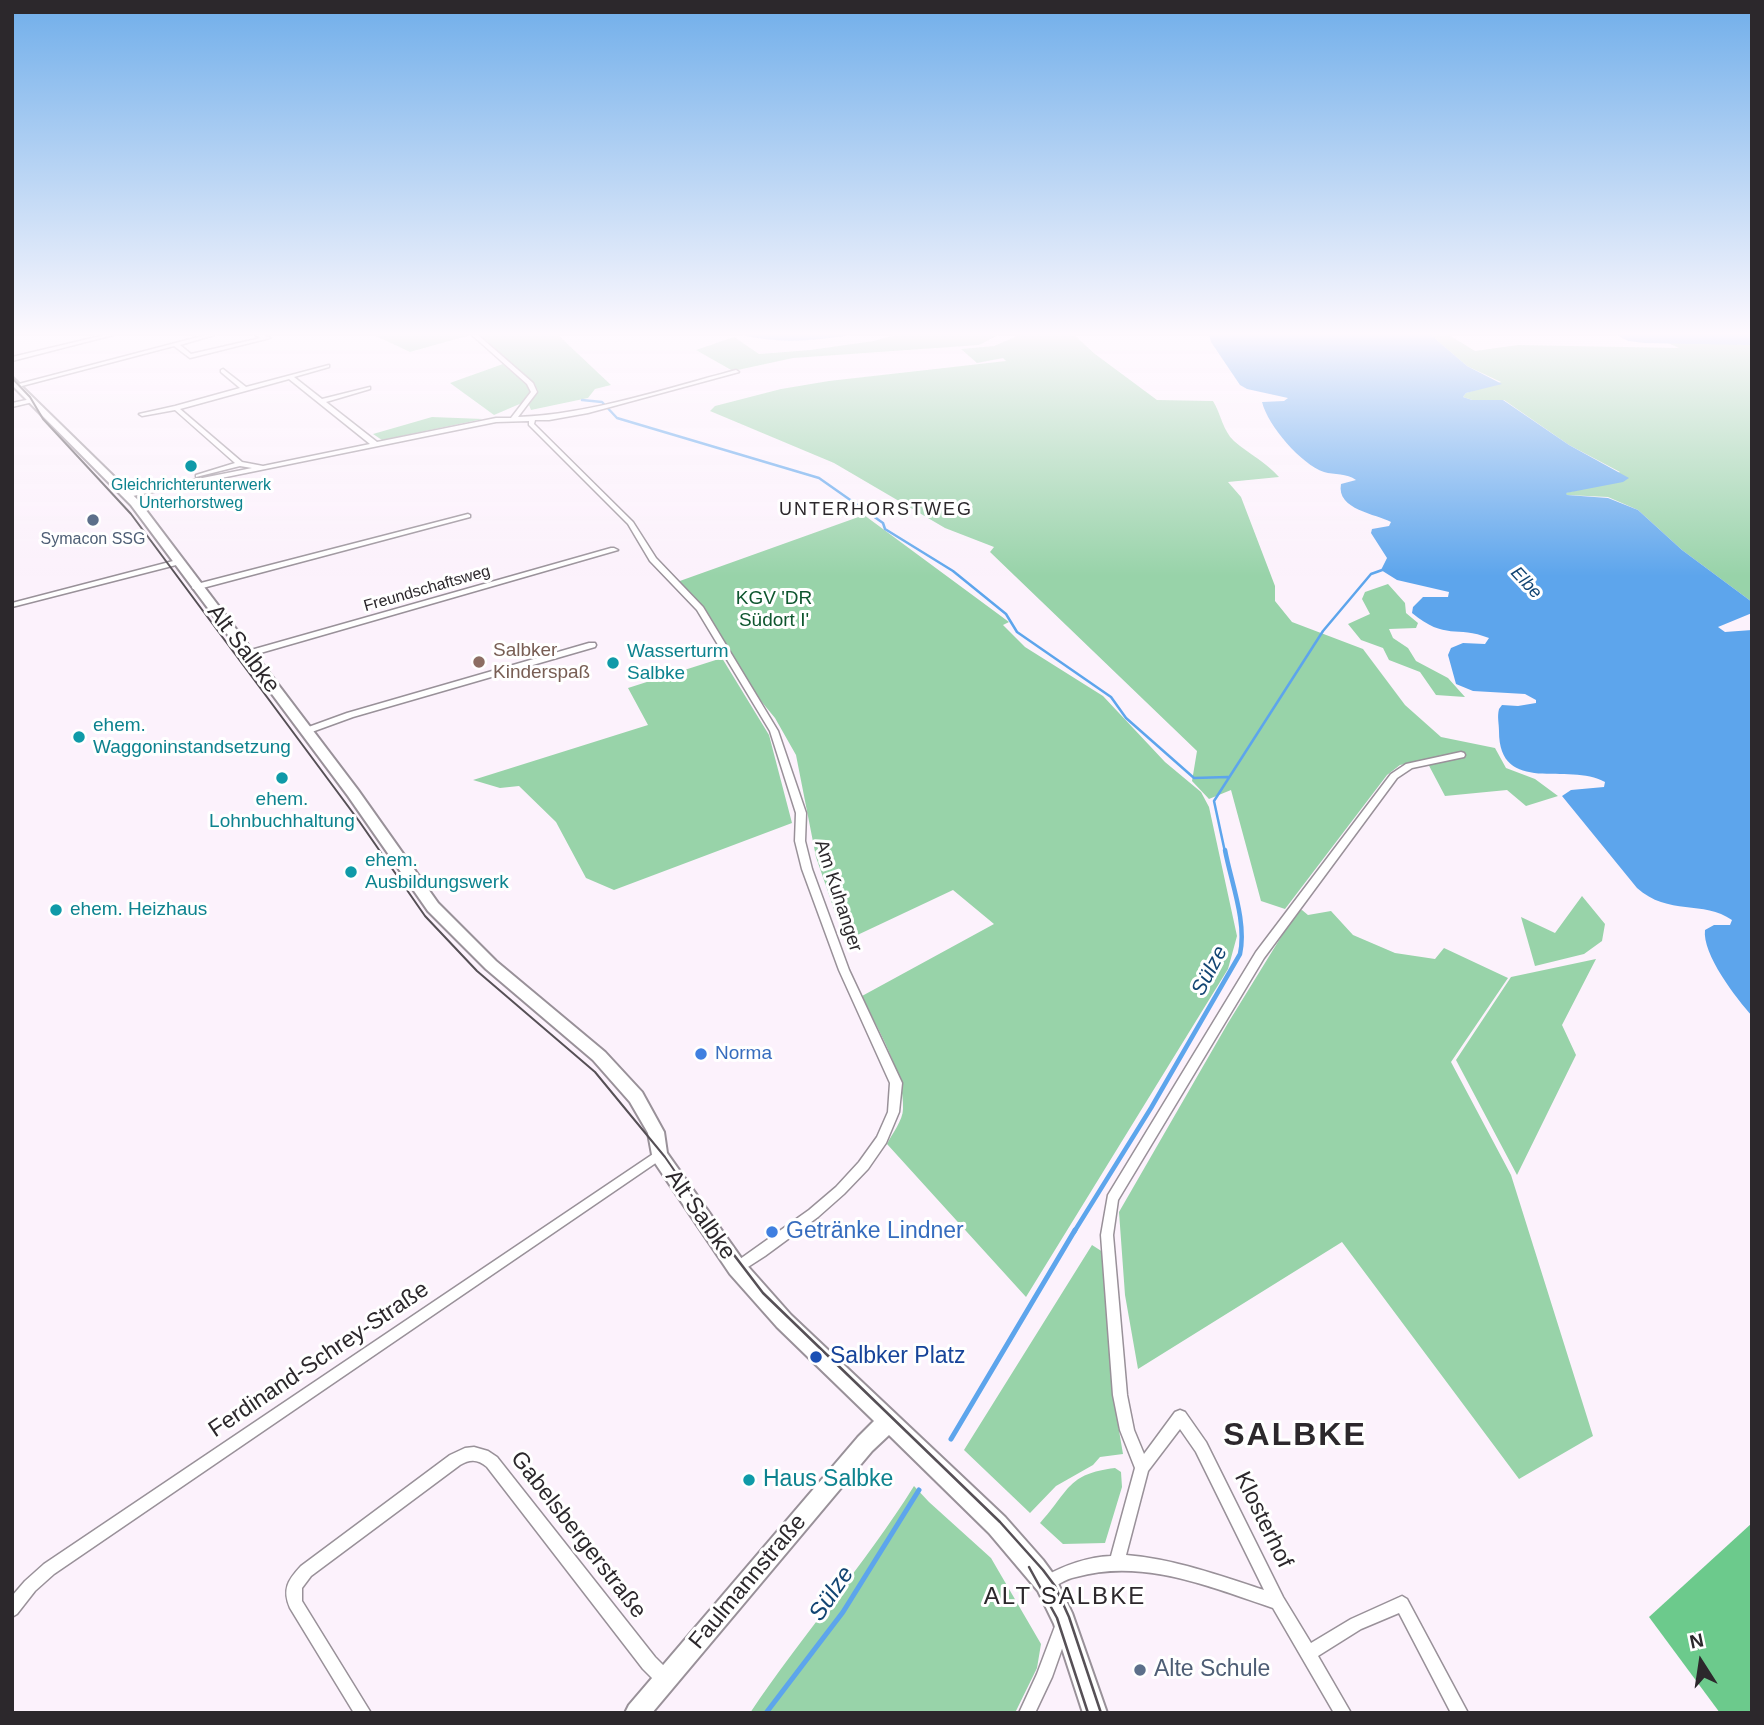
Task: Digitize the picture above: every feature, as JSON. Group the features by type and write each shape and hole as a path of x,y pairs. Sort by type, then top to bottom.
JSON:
{"main road":[{"name":"Alt Salbke","path":"46,416 128,495 306,731 433,907 491,965 599,1056 636,1097 656,1132 659,1155 737,1268 784,1321 1004,1532 1046,1583 1064,1621 1095,1713"},
{"name":"Faulmannstraße","path":"637,1713 865,1444 889,1421"}],"street":[{"path":"185,416 240,464"},
{"path":"340,416 376,445"},
{"path":"128,495 514,418 532,419 554,416"},
{"name":"Am Kuhanger","path":"532,419 531,424 631,523 653,559 700,609 774,731 801,813 800,841 807,869 844,970 896,1083 896,1097 889,1129 846,1185 814,1215 737,1268"},
{"path":"164,488 240,464 266,468"},
{"name":"Alt Salbke","path":"196,587 468,516"},
{"name":"Freundschaftsweg","path":"247,654 614,550"},
{"path":"12,605 177,562"},
{"path":"306,731 360,712 592,645"},
{"path":"1142,1468 1127,1430 1120,1395 1107,1235 1112,1199 1260,955 1390,782 1399,771 1409,766 1461,755"},
{"name":"Ferdinand-Schrey-Straße","path":"12,1609 30,1586 51,1567 659,1155"},
{"name":"Klosterhof","path":"1117,1562 1142,1468 1180,1417 1201,1447 1278,1602"},
{"name":"Gabelsbergerstraße","path":"363,1713 295,1603 293,1592 296,1583 306,1570 455,1460 471,1453 484,1455 492,1461 649,1663 666,1679"},
{"path":"1046,1583 1074,1569 1117,1562 1176,1570 1278,1602 1343,1713"},
{"path":"1308,1653 1356,1624 1402,1604 1460,1713"},
{"path":"1027,1713 1044,1677 1064,1621"}],"green space":[{"path":"721,416 1220,416 1230,437 1279,477 1228,482 1241,497 1275,586 1275,601 1292,622 1363,649 1405,705 1441,737 1495,748 1506,768 1535,779 1558,796 1526,806 1507,790 1445,796 1426,760 1400,765 1387,775 1285,909 1261,901 1231,790 1209,799 1192,781 1197,751 990,552 994,547 945,528 834,463"},
{"path":"1526,416 1752,416 1752,602 1682,550 1638,510 1608,497 1567,495 1565,493 1582,489 1620,472 1569,445"},
{"path":"432,417 483,419 382,440 373,434"},
{"name":"KGV 'DR Südort I'","path":"864,515 1009,622 1003,625 1025,647 1103,696 1165,762 1201,792 1209,807 1237,936 1228,969 1026,1297 887,1144 903,1109 900,1081 889,1051 862,996 994,924 953,890 851,938 836,915 816,857 796,755 775,718 747,684 704,608 677,582"},
{"path":"1388,584 1405,603 1406,613 1418,623 1416,628 1389,629 1393,638 1408,648 1416,661 1448,678 1465,697 1436,695 1420,672 1389,660 1383,648 1361,640 1348,624 1370,614 1362,599 1365,592"},
{"path":"722,658 769,735 792,823 614,890 586,878 556,822 519,786 500,788 473,780 648,725 628,688"},
{"path":"1582,896 1605,924 1602,941 1584,954 1535,966 1521,917 1555,933"},
{"path":"1302,910 1308,915 1331,911 1353,935 1395,953 1435,959 1444,948 1508,978 1451,1062 1511,1175 1593,1436 1519,1479 1342,1242 1138,1369 1125,1295 1119,1212 1228,1023 1297,911"},
{"path":"1596,959 1562,1025 1576,1055 1517,1175 1456,1060 1511,977"},
{"path":"1092,1245 1106,1254 1115,1407 1123,1454 1100,1457 1093,1465 1056,1486 1030,1513 964,1450"},
{"path":"1115,1468 1121,1472 1122,1487 1105,1543 1063,1544 1040,1523 1078,1479 1087,1474"},
{"path":"914,1486 991,1558 1041,1644 1037,1668 1015,1713 750,1713 875,1544"},
{"path":"1752,1523 1752,1713 1720,1713 1649,1617"}],"water":[{"name":"Elbe","path":"1267,416 1526,416 1569,445 1629,478 1623,482 1566,493 1567,495 1608,498 1638,510 1682,550 1752,602 1752,613 1718,627 1725,632 1752,630 1752,1016 1721,975 1706,940 1705,930 1714,925 1730,925 1732,920 1710,911 1661,902 1637,888 1562,796 1571,790 1604,787 1605,782 1590,776 1523,771 1510,764 1502,751 1499,709 1502,705 1518,706 1536,703 1536,700 1525,694 1473,691 1456,684 1448,655 1451,648 1463,643 1485,644 1489,638 1443,630 1424,622 1412,613 1413,607 1423,597 1448,597 1449,592 1397,580 1381,570 1387,558 1371,533 1372,529 1389,526 1391,522 1359,510 1345,500 1341,493 1341,484 1356,480 1315,468 1296,453"}],"waterway":[{"path":"615,416 819,478 883,523 885,529 953,571 1006,614 1017,632 1111,697 1126,718 1194,778 1228,777"},
{"name":"Sülze","path":"1225,852 1214,801 1323,631 1371,574 1385,569"},
{"name":"Sülze","path":"1074,1232 1151,1108 1240,954 1240,915 1225,850"},
{"name":"Sülze","path":"951,1439 1075,1230"},
{"name":"Sülze","path":"766,1713 843,1612 919,1490"}],"tram line":[{"path":"41,416 131,514 359,821 425,916 477,971 595,1072 665,1157 717,1232"},
{"path":"715,1230 763,1293 1000,1522 1043,1570 1055,1586 1069,1617 1101,1713"},
{"path":"1029,1567 1057,1618 1088,1713"}],"place":[{"name":"Gleichrichterunterwerk Unterhorstweg","path":"191,466"},
{"name":"Symacon SSG","path":"93,520"},
{"name":"Salbker Kinderspaß","path":"479,662"},
{"name":"Wasserturm Salbke","path":"613,663"},
{"name":"ehem. Waggoninstandsetzung","path":"79,737"},
{"name":"ehem. Lohnbuchhaltung","path":"282,778"},
{"name":"ehem. Ausbildungswerk","path":"351,872"},
{"name":"ehem. Heizhaus","path":"56,910"},
{"name":"Norma","path":"701,1054"},
{"name":"Getränke Lindner","path":"772,1232"},
{"name":"Salbker Platz","path":"816,1357"},
{"name":"Haus Salbke","path":"749,1480"},
{"name":"Alte Schule","path":"1140,1670"}],"district":[{"name":"UNTERHORSTWEG","path":"876,510"},
{"name":"SALBKE","path":"1295,1436"},
{"name":"ALT SALBKE","path":"1065,1597"}]}
